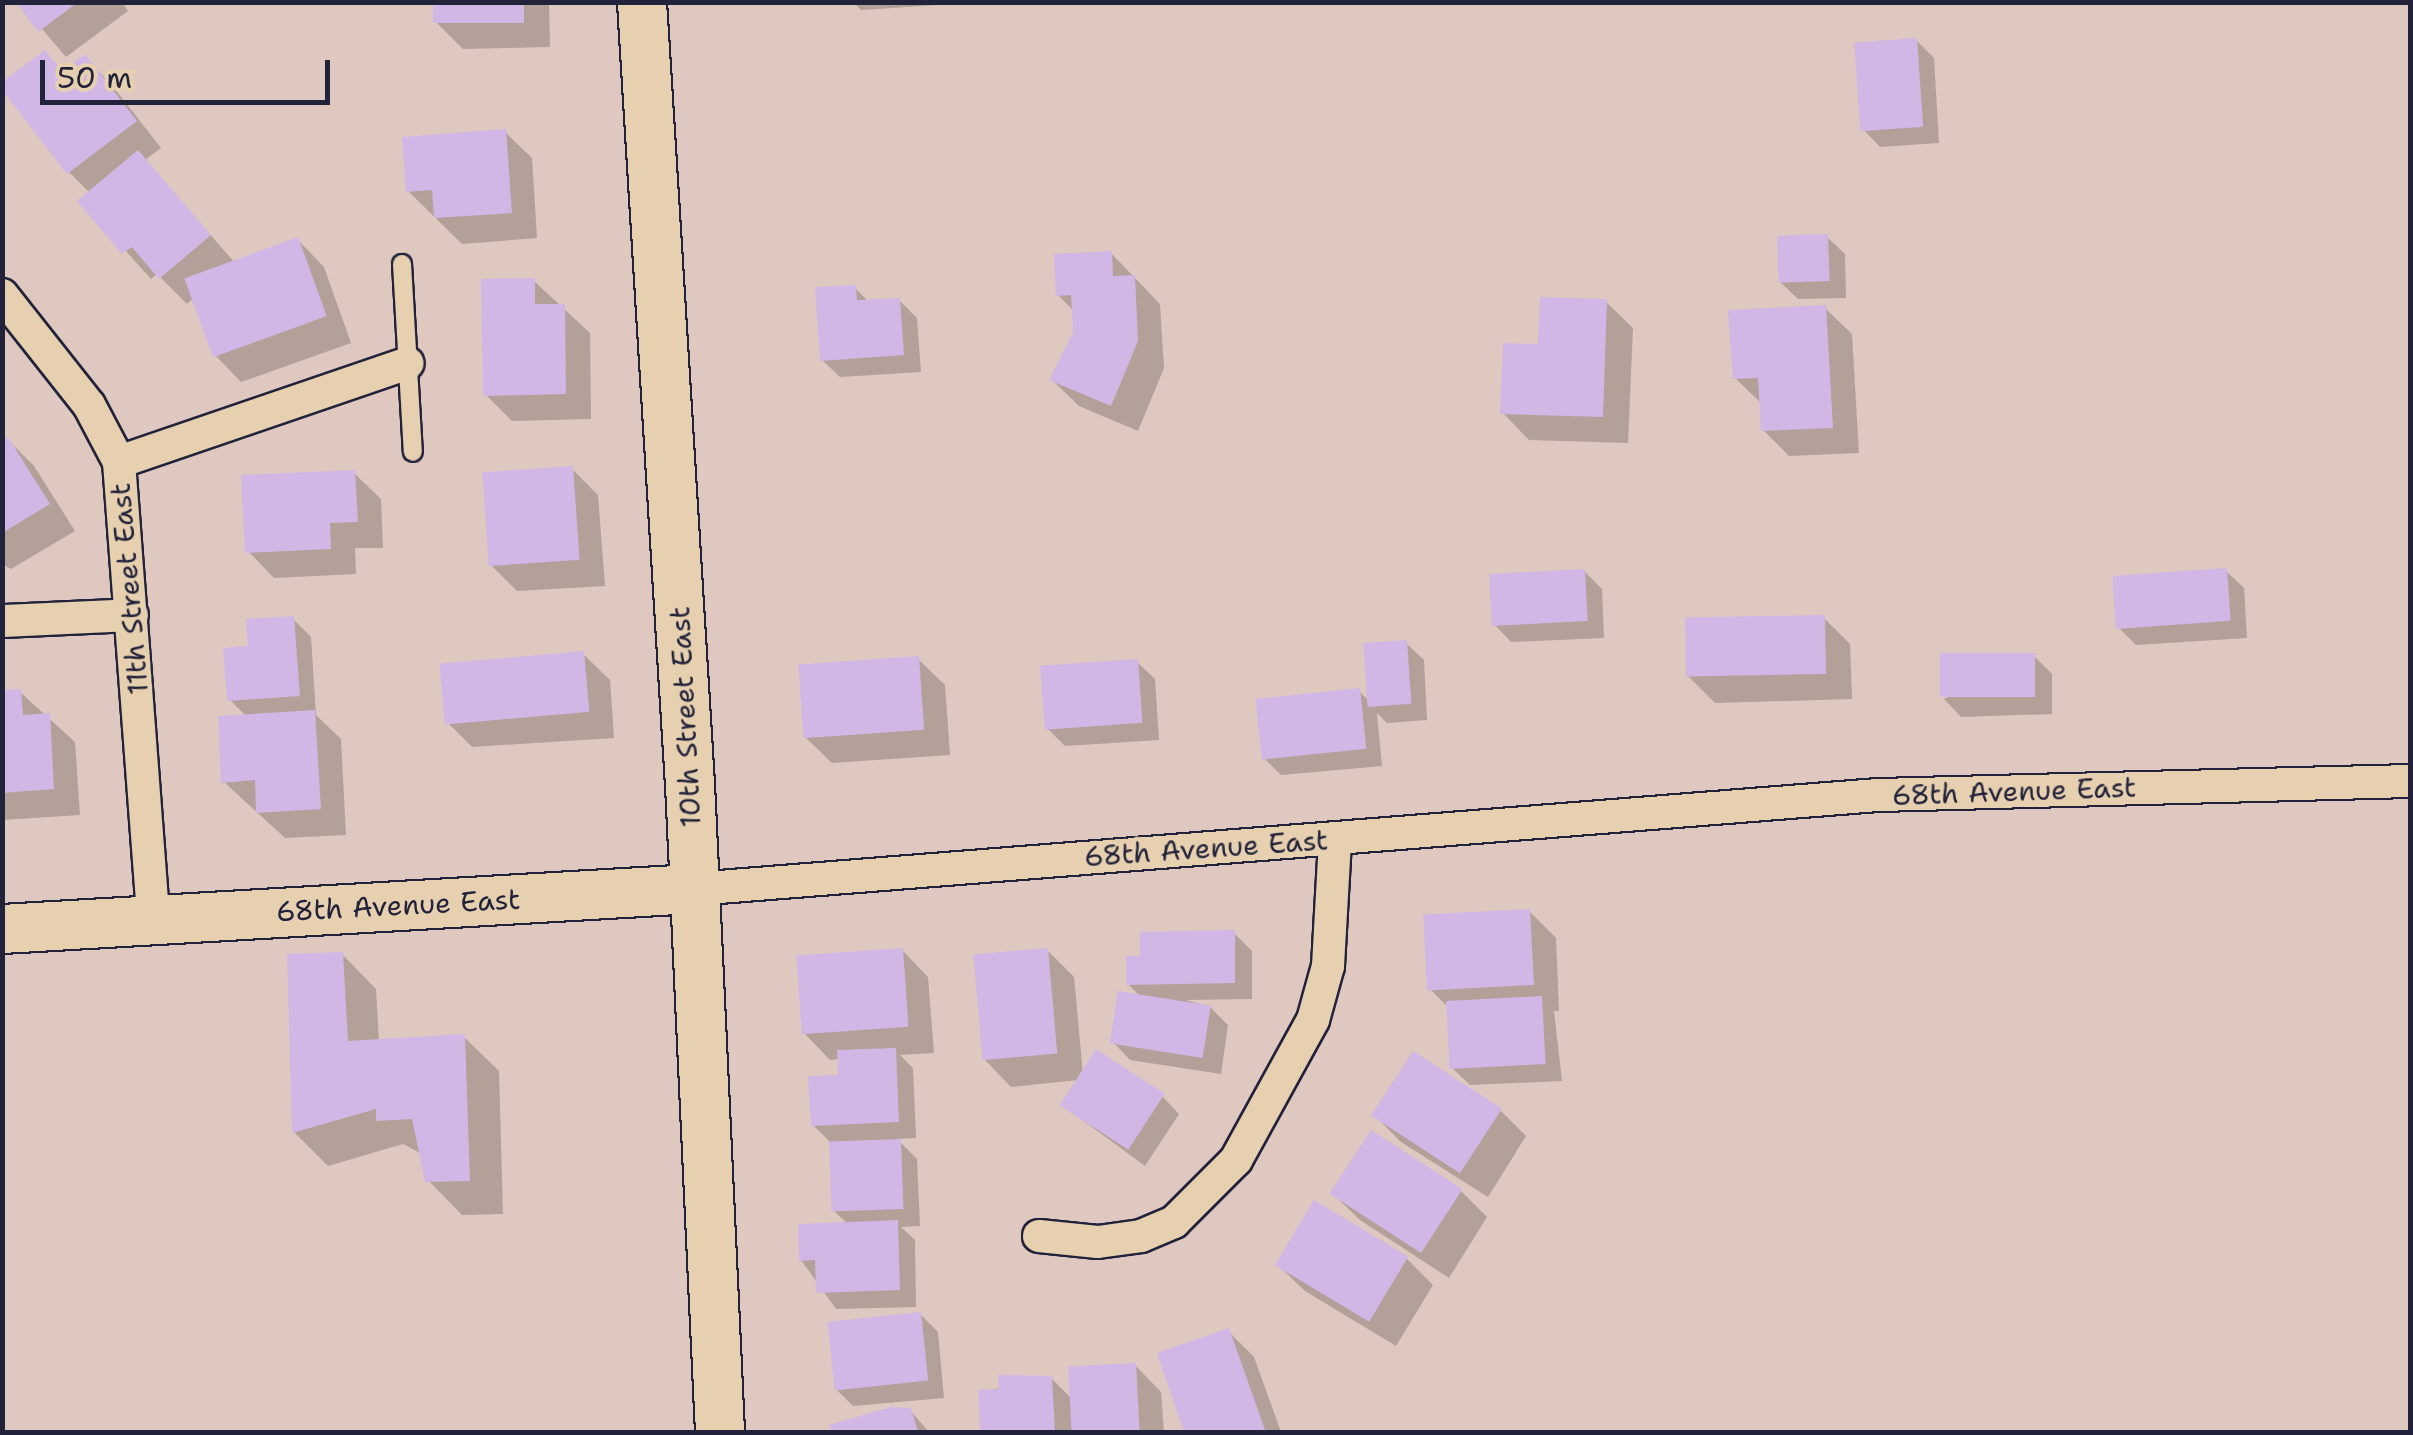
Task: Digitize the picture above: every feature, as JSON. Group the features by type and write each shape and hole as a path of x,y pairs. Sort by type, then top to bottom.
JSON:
{"street":[{"name":"10th Street East","path":"642,2 694,888 720,1432"},
{"name":"11th Street East","path":"2,295 89,405 118,462 153,919"},
{"path":"118,462 408,364"},
{"path":"2,621 132,615"},
{"name":"68th Avenue East","path":"2,929 694,888 1879,795 2410,781"},
{"path":"1039,1236 1098,1242 1141,1236 1174,1222 1236,1160 1313,1020 1328,966 1335,839"}],"lane":[{"path":"402,264 413,452"}],"building":[{"path":"16,2 78,2 38,32"},
{"path":"433,2 524,2 524,23 433,23"},
{"path":"1917,38 1923,127 1860,131 1854,42"},
{"path":"45,50 62,72 85,54 137,121 67,174 2,90 2,82"},
{"path":"506,129 512,213 434,218 432,190 406,192 402,137"},
{"path":"138,150 211,235 159,279 132,247 122,254 77,201"},
{"path":"1828,234 1830,281 1779,283 1777,236"},
{"path":"298,237 327,316 213,357 184,278"},
{"path":"1112,251 1113,276 1135,275 1138,341 1111,406 1049,380 1073,333 1071,295 1056,296 1054,254"},
{"path":"535,278 535,304 565,304 566,394 483,396 481,279"},
{"path":"856,285 857,300 900,298 904,355 820,361 815,287"},
{"path":"1540,297 1607,299 1603,417 1500,414 1503,343 1538,344"},
{"path":"1826,305 1833,428 1761,431 1758,378 1733,379 1728,310"},
{"path":"8,437 50,504 2,533 2,442"},
{"path":"573,466 580,560 489,566 482,472"},
{"path":"355,470 358,522 330,523 331,549 245,553 241,475"},
{"path":"2227,568 2231,621 2116,629 2112,576"},
{"path":"1585,569 1588,621 1492,626 1489,574"},
{"path":"1825,615 1826,674 1686,676 1685,617"},
{"path":"294,616 300,696 227,701 223,648 248,646 246,619"},
{"path":"1407,640 1411,704 1368,707 1363,643"},
{"path":"584,651 589,712 445,724 440,664"},
{"path":"1940,653 2035,653 2035,697 1940,697"},
{"path":"919,656 924,730 803,738 798,664"},
{"path":"1138,659 1142,723 1045,730 1040,666"},
{"path":"1360,688 1366,749 1262,760 1256,699"},
{"path":"21,689 23,715 50,713 54,789 2,793 2,690"},
{"path":"315,710 321,809 256,813 255,780 221,783 218,716"},
{"path":"1530,909 1534,985 1427,990 1423,915"},
{"path":"1235,930 1235,983 1126,985 1126,956 1140,956 1140,932"},
{"path":"903,948 909,1027 802,1034 796,955"},
{"path":"1048,948 1057,1054 983,1060 973,955"},
{"path":"343,952 348,1041 465,1034 470,1181 425,1182 412,1119 376,1121 376,1109 292,1133 287,954"},
{"path":"1118,991 1211,1006 1203,1058 1110,1043"},
{"path":"1542,996 1546,1064 1450,1069 1446,1001"},
{"path":"896,1048 899,1122 811,1126 808,1076 838,1075 837,1050"},
{"path":"1096,1049 1165,1094 1128,1150 1060,1105"},
{"path":"1413,1051 1502,1109 1460,1173 1371,1116"},
{"path":"1371,1130 1462,1189 1421,1253 1330,1194"},
{"path":"901,1139 903,1209 831,1211 829,1142"},
{"path":"1314,1200 1408,1257 1369,1322 1275,1265"},
{"path":"898,1220 900,1290 816,1293 815,1260 799,1261 798,1224"},
{"path":"921,1312 928,1381 835,1390 828,1322"},
{"path":"1229,1328 1265,1430 1184,1432 1157,1353"},
{"path":"1136,1363 1140,1432 1072,1432 1068,1367"},
{"path":"998,1375 1052,1376 1055,1432 980,1432 978,1390 999,1389"},
{"path":"891,1407 911,1408 918,1432 832,1432 829,1425"}]}
